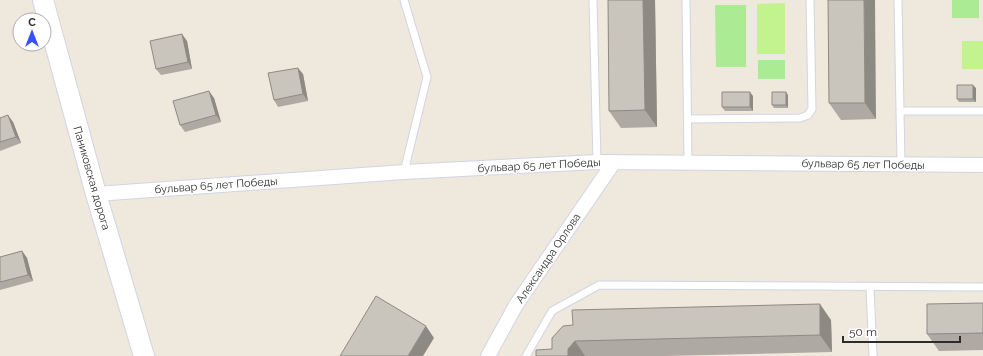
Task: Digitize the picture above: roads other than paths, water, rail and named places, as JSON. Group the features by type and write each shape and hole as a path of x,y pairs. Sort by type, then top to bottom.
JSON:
{"street":[{"name":"Паниковская дорога","path":"43,0 96,194 144,356"},
{"name":"бульвар 65 лет Победы","path":"96,194 404,172 597,162 983,165"},
{"name":"Александра Орлова","path":"488,356 516,305 614,162"}],"lane":[{"path":"404,0 427,77 404,172"},
{"path":"593,0 597,162"},
{"path":"686,0 688,163"},
{"path":"688,119 800,118 808,115 812,109 810,0"},
{"path":"898,0 901,165"},
{"path":"900,111 983,111"},
{"path":"526,356 552,311 599,285 870,288 983,287"},
{"path":"870,288 873,356"}]}
